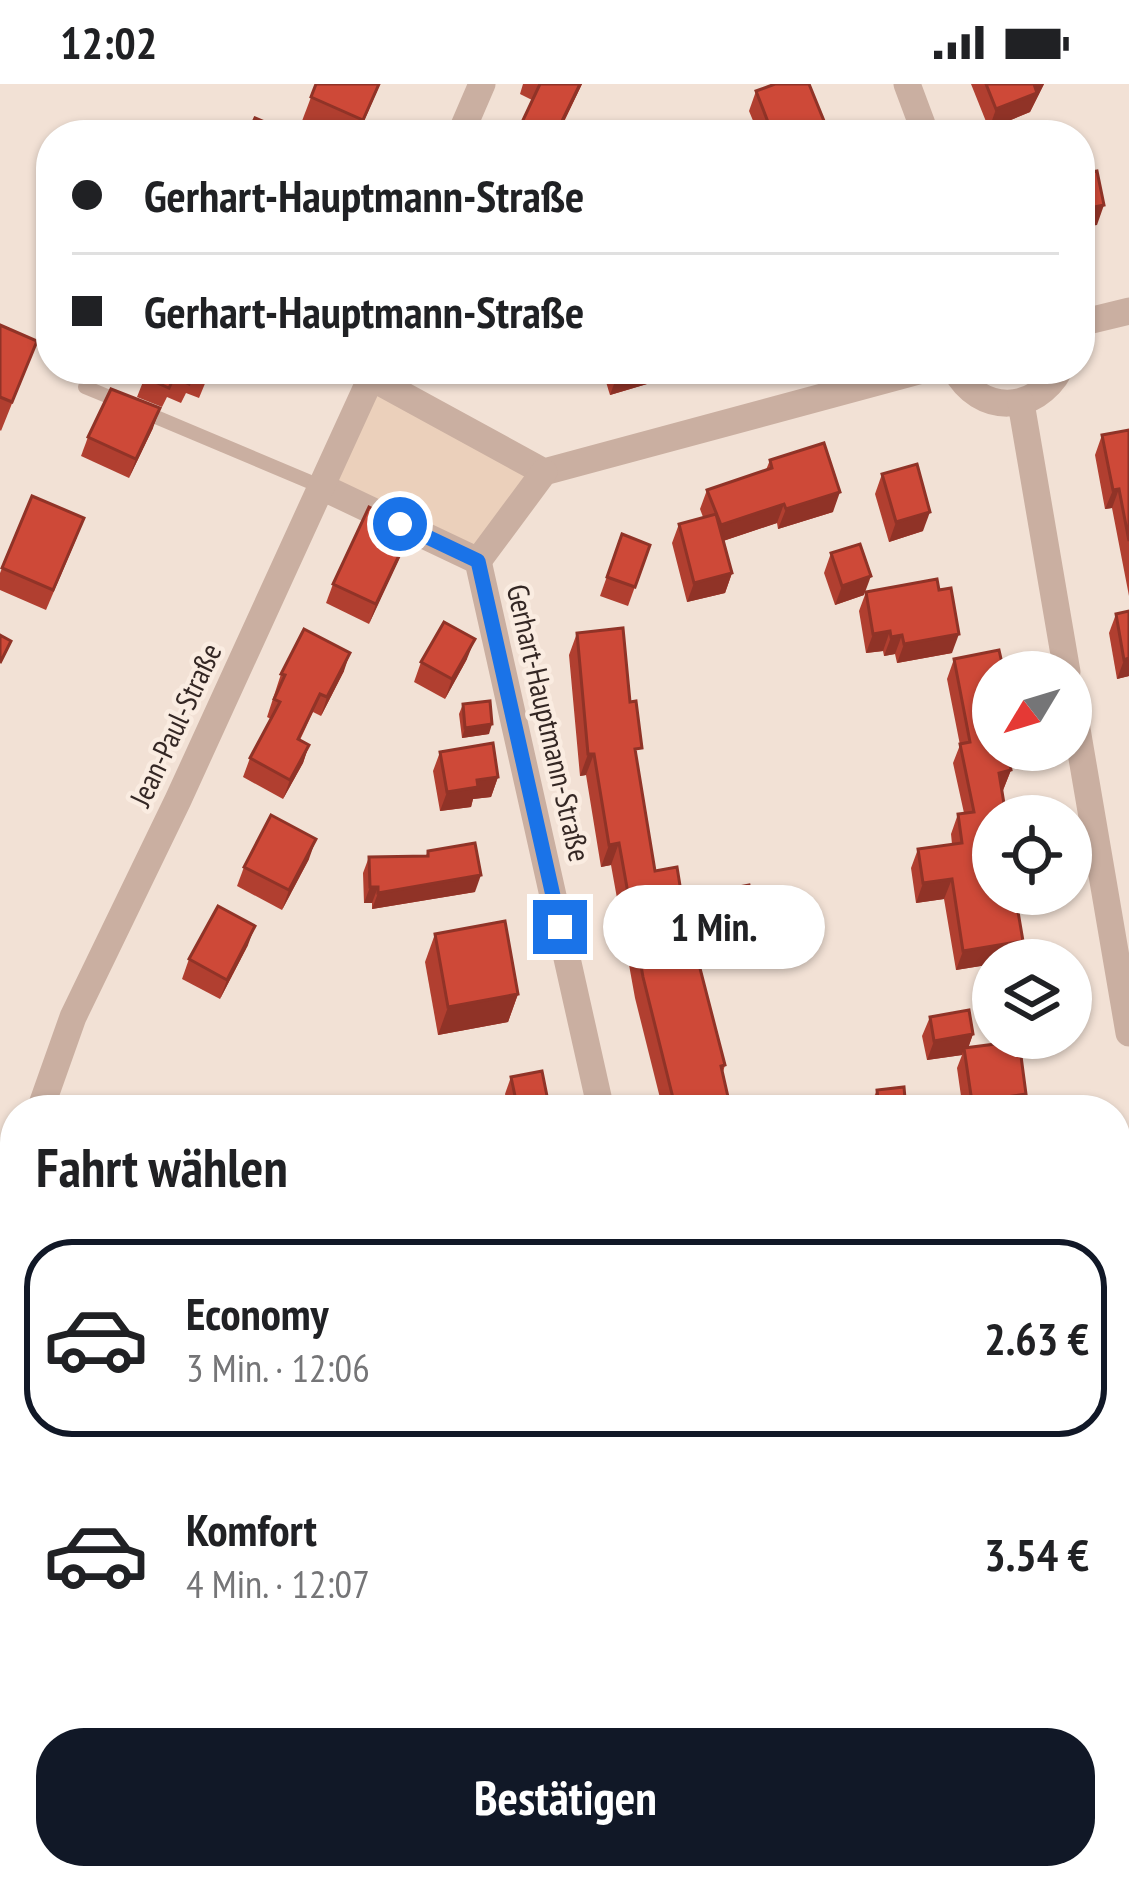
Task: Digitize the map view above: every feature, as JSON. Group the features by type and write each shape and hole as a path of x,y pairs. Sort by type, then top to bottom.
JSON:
{"street":[{"path":"466,120 482,84"},
{"path":"907,84 920,120"},
{"path":"1095,319 1129,311"},
{"name":"Jean-Paul-Straße","path":"45,1095 73,1017 368,384"},
{"path":"390,384 544,472 870,384"},
{"path":"964,384 978,397 999,404 1021,403 1043,393 1049,384"},
{"path":"1021,403 1063,651"},
{"name":"Gerhart-Hauptmann-Straße","path":"544,472 478,561 598,1095"},
{"name":"Gerhart-Hauptmann-Straße","path":"322,487 478,561"},
{"path":"1084,771 1129,1033"}],"lane":[{"path":"85,387 322,487"}],"shaded area":[{"path":"369,384 383,384 544,472 478,561 322,487"}],"building":[{"path":"316,84 379,84 363,120 311,97"},
{"path":"540,84 580,84 562,120 523,120"},
{"path":"775,84 809,84 824,120 767,120 756,91"},
{"path":"986,84 1034,84 1037,93 996,109"},
{"path":"1095,171 1104,205 1095,207"},
{"path":"0,325 36,343 12,402 0,397"},
{"path":"111,389 160,408 136,459 88,437"},
{"path":"1129,430 1129,541 1102,435"},
{"path":"824,443 840,492 721,525 707,490 772,468 770,460"},
{"path":"917,464 930,512 896,522 882,474"},
{"path":"32,496 84,518 53,590 2,568"},
{"path":"369,507 412,528 376,604 333,584"},
{"path":"716,514 732,573 694,583 679,524"},
{"path":"622,534 650,545 635,587 607,577"},
{"path":"860,544 871,576 842,586 831,553"},
{"path":"937,579 939,590 951,588 959,634 904,644 902,635 891,637 890,631 873,634 866,592"},
{"path":"1129,611 1129,658 1124,660 1116,614"},
{"path":"444,622 475,639 452,679 421,662"},
{"path":"623,628 630,702 636,701 642,748 635,749 655,871 677,867 682,898 749,885 754,910 688,922 725,1065 721,1066 728,1095 672,1095 643,977 619,843 609,845 594,754 588,754 577,633"},
{"path":"304,629 350,653 327,697 320,694 298,739 309,745 290,780 250,758 280,702 274,699 285,675 281,674"},
{"path":"0,635 11,641 0,663"},
{"path":"972,655 972,771 1007,771 999,773 1003,795 972,795 972,802 960,744 970,742 954,659"},
{"path":"490,701 492,724 465,728 463,704"},
{"path":"493,743 498,777 477,780 478,787 447,792 440,752"},
{"path":"972,812 972,915 1019,915 1023,939 972,939 972,950 963,951 952,879 923,883 918,849 962,843 958,814"},
{"path":"271,815 316,839 289,890 244,867"},
{"path":"475,843 481,875 378,893 378,887 370,887 369,857 428,856 428,851"},
{"path":"218,906 255,926 227,980 189,959"},
{"path":"505,921 518,994 448,1007 435,934"},
{"path":"969,1010 972,1034 934,1041 930,1017"},
{"path":"972,1047 972,1059 1021,1059 1026,1094 971,1095 964,1048"},
{"path":"542,1071 547,1095 515,1095 511,1077"},
{"path":"904,1087 905,1095 878,1095 877,1090"}],"route":[{"path":"400,524 478,561 560,927"}]}
